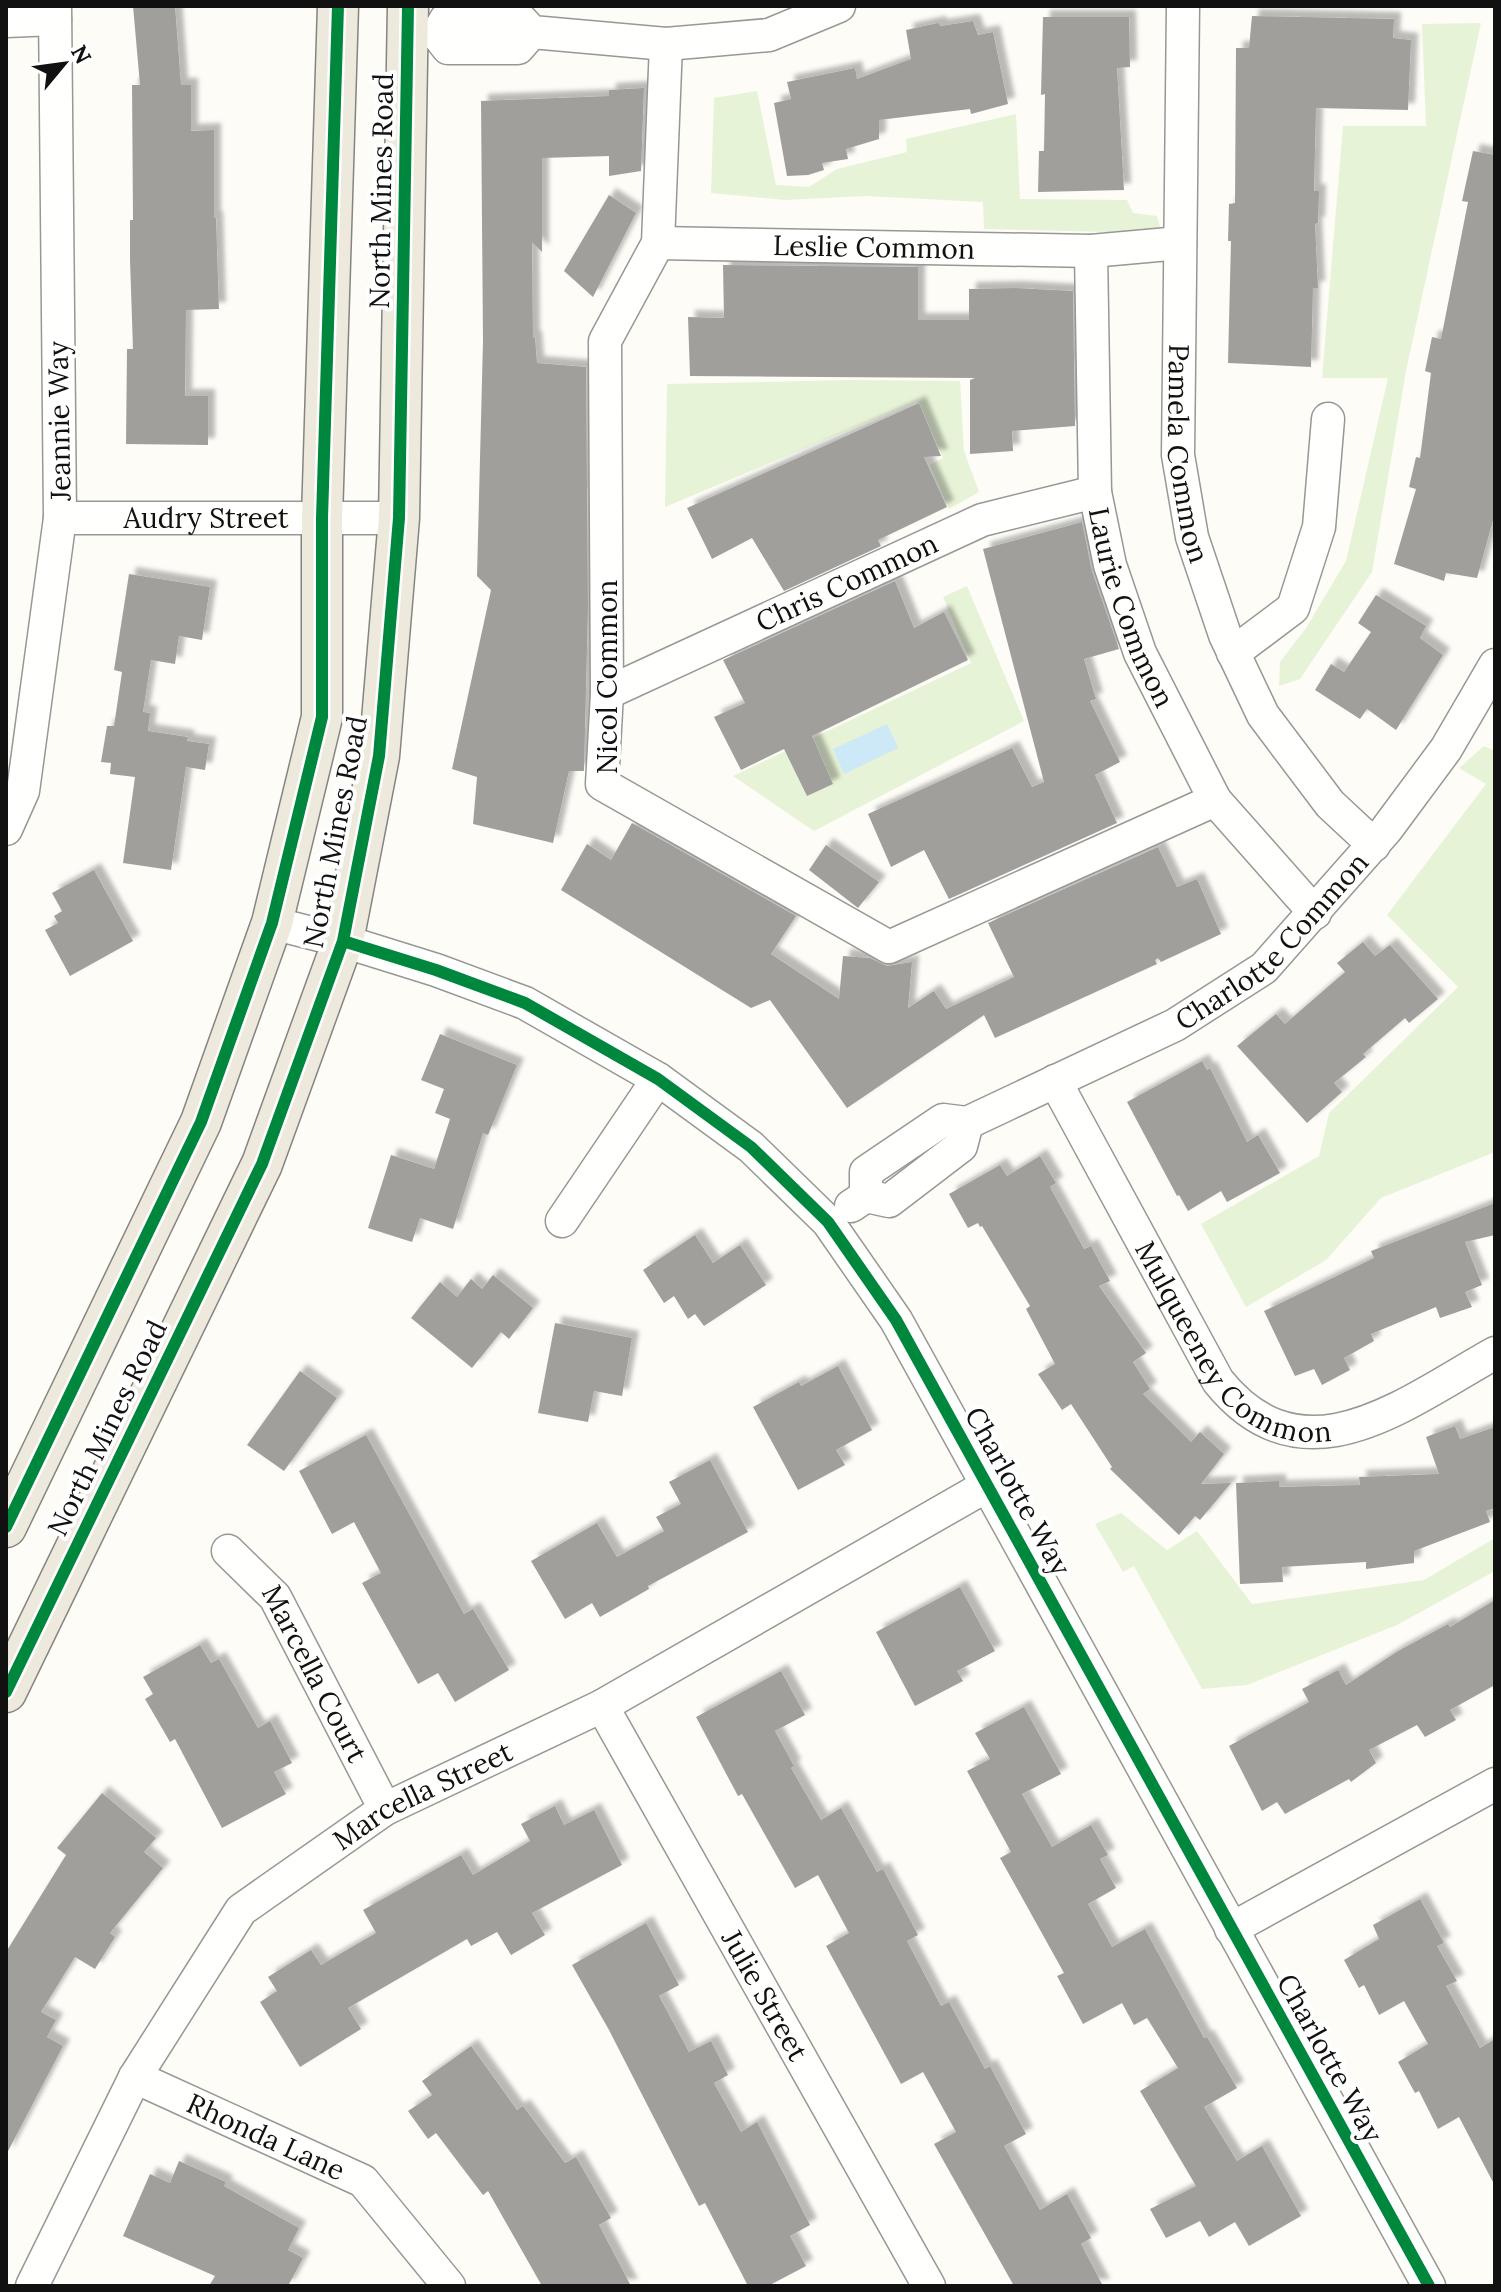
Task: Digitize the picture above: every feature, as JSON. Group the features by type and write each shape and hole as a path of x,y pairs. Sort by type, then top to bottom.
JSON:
{"main road":[{"name":"North Mines Road","path":"6,1527 201,1122 272,923 322,717 322,518 338,6"},
{"name":"North Mines Road","path":"6,1692 262,1164 343,941 379,756 399,518 417,25"}],"street":[{"path":"417,25 446,19 520,19 532,32 666,44 769,35 839,6"},
{"name":"Pamela Common","path":"1183,6 1178,455 1192,537 1225,635 1263,715 1330,804 1374,845"},
{"path":"6,21 55,13"},
{"name":"Jeannie Way","path":"6,829 23,791 60,518 55,13"},
{"name":"Nicol Common","path":"666,44 658,243 605,341 607,693 602,784 889,947 1215,800"},
{"name":"Leslie Common","path":"658,243 1091,251 1180,243"},
{"name":"Laurie Common","path":"1091,251 1095,492 1110,565 1140,653 1215,800 1315,913"},
{"path":"1233,653 1293,608 1319,527 1328,419"},
{"name":"Chris Common","path":"607,693 982,520 1095,492"},
{"name":"Audry Street","path":"60,518 399,518"},
{"name":"Charlotte Common","path":"828,1222 866,1196 866,1172 943,1120 967,1123 1175,1025 1264,968 1374,845 1446,749 1486,706 1495,665"},
{"name":"Charlotte Way","path":"272,923 436,970 525,1003 658,1079 751,1147 828,1222 896,1320 1429,2286"},
{"path":"562,1221 658,1079"},
{"name":"Mulqueeney Common","path":"1055,1081 1218,1381 1235,1403 1267,1422 1298,1433 1329,1432 1367,1424 1495,1353"},
{"name":"Marcella Street","path":"32,2286 135,2077 241,1910 385,1809 602,1706 988,1485"},
{"name":"Marcella Court","path":"228,1551 275,1597 385,1809"},
{"name":"Julie Street","path":"602,1706 929,2286"},
{"path":"1231,1929 1495,1784"},
{"name":"Rhonda Lane","path":"135,2077 363,2181 449,2286"}],"green space":[{"path":"1481,23 1406,371 1372,572 1300,679 1279,686 1280,662 1306,628 1346,561 1388,378 1322,378 1343,126 1426,126 1422,24"},
{"path":"757,91 776,185 809,187 837,169 907,152 906,139 1016,114 1020,199 1127,200 1133,213 1157,216 1160,227 1152,233 984,229 983,202 866,196 785,200 711,193 714,98"},
{"path":"960,381 964,451 979,492 949,509 930,465 943,458 918,401 665,507 667,384"},
{"path":"967,586 1024,721 814,831 733,776 971,663 943,597"},
{"path":"1484,746 1495,751 1495,1152 1381,1198 1326,1260 1246,1307 1201,1224 1319,1156 1329,1113 1458,987 1387,915 1486,784 1459,768"},
{"path":"1121,1513 1167,1550 1197,1531 1252,1604 1424,1580 1495,1538 1495,1571 1397,1625 1247,1685 1202,1689 1134,1566 1123,1572 1095,1524"}],"water":[{"path":"887,724 898,748 844,774 833,749"}],"building":[{"path":"133,6 175,6 181,85 191,85 191,131 214,130 214,218 219,309 186,310 185,396 208,396 208,445 126,444 127,349 133,349 130,260 130,220 133,220 132,85 140,85"},
{"path":"1252,16 1394,19 1393,38 1411,40 1408,110 1316,108 1314,191 1319,191 1318,223 1315,224 1318,288 1313,288 1311,367 1228,363 1231,241 1228,241 1229,204 1235,203 1236,48 1249,48"},
{"path":"1043,17 1129,17 1130,67 1117,68 1124,190 1038,192 1039,151 1044,151 1045,94 1041,95"},
{"path":"973,21 978,35 993,32 1008,104 971,114 970,109 879,120 879,139 846,149 848,159 822,163 824,170 808,175 787,176 774,103 791,99 787,82 855,68 857,79 911,59 906,30 938,23 941,26"},
{"path":"644,88 641,171 609,176 609,156 542,158 542,252 532,242 533,338 537,363 586,367 588,606 584,771 569,771 553,843 473,824 477,777 452,769 491,590 477,576 483,341 481,101 609,96 609,90"},
{"path":"1473,151 1495,155 1495,513 1477,578 1446,573 1444,581 1394,564 1416,489 1409,487 1416,457 1420,458 1431,373 1425,371 1432,337 1441,339 1468,202 1462,201"},
{"path":"609,195 636,213 593,297 564,271"},
{"path":"723,265 918,267 918,320 969,320 969,289 1073,291 1075,426 1012,431 1013,451 970,454 970,380 975,378 690,376 688,317 724,318"},
{"path":"919,403 941,456 924,457 947,507 878,540 881,546 784,591 752,538 712,559 687,508"},
{"path":"1082,522 1092,571 1119,649 1084,659 1096,699 1090,701 1120,762 1095,775 1117,823 949,899 924,850 891,867 868,814 1012,748 1032,787 1044,782 983,549"},
{"path":"129,574 210,587 202,640 179,636 175,664 151,660 143,712 150,713 148,731 188,737 187,741 209,744 205,770 186,767 171,870 123,863 135,777 110,774 111,763 101,762 107,726 114,726 122,672 114,670"},
{"path":"895,581 914,628 944,612 968,660 812,736 833,784 807,796 784,749 741,770 714,717 745,703 723,660"},
{"path":"1376,595 1426,626 1420,638 1443,655 1396,730 1367,709 1360,719 1315,690 1331,664 1344,672 1371,632 1358,623"},
{"path":"632,823 796,916 771,954 839,999 843,956 870,958 887,966 912,962 908,1008 934,991 946,1009 1014,977 988,923 1158,847 1177,887 1197,879 1221,934 1161,962 1158,958 1155,960 1157,964 995,1038 984,1015 847,1108 770,1000 751,1008 561,890 587,844 611,860"},
{"path":"826,845 879,882 858,908 809,870"},
{"path":"94,870 133,941 70,976 45,930 58,923 54,916 62,911 52,893"},
{"path":"1363,942 1375,956 1390,945 1438,999 1409,1023 1405,1018 1363,1054 1366,1057 1334,1083 1342,1092 1307,1123 1237,1046 1276,1014 1285,1024 1345,972 1337,963"},
{"path":"440,1034 517,1065 488,1135 483,1133 453,1229 420,1218 412,1242 368,1228 391,1155 434,1169 450,1119 435,1113 444,1089 421,1080"},
{"path":"1202,1061 1207,1070 1210,1068 1247,1142 1258,1135 1280,1173 1227,1202 1221,1191 1188,1211 1127,1102"},
{"path":"1040,1156 1056,1183 1050,1187 1084,1249 1091,1246 1110,1281 1099,1286 1146,1353 1133,1362 1150,1389 1143,1394 1191,1442 1200,1432 1224,1454 1201,1484 1231,1483 1200,1520 1195,1516 1179,1535 1110,1469 1112,1467 1071,1404 1062,1410 1038,1374 1055,1364 1026,1309 1030,1306 982,1226 978,1223 968,1228 949,1194 1000,1165 1007,1176"},
{"path":"1495,1203 1495,1235 1465,1242 1482,1285 1465,1292 1472,1307 1440,1318 1436,1307 1371,1334 1374,1341 1344,1358 1350,1370 1322,1385 1314,1369 1295,1376 1264,1311 1374,1258 1371,1251"},
{"path":"695,1235 713,1263 740,1245 766,1285 704,1326 695,1314 688,1319 674,1296 664,1303 643,1270"},
{"path":"493,1275 533,1308 509,1339 501,1332 472,1368 411,1318 440,1282 457,1297 471,1279 482,1289"},
{"path":"555,1323 632,1338 622,1396 594,1391 588,1422 538,1413"},
{"path":"838,1366 872,1430 836,1450 845,1465 798,1490 753,1407 799,1382 801,1386"},
{"path":"300,1371 337,1398 284,1471 247,1445"},
{"path":"1455,1426 1460,1439 1495,1427 1495,1508 1486,1511 1490,1522 1414,1551 1414,1563 1366,1569 1366,1562 1282,1567 1283,1582 1240,1584 1236,1483 1279,1481 1279,1487 1360,1485 1359,1477 1439,1474 1426,1437"},
{"path":"366,1435 464,1614 473,1609 509,1670 455,1702 438,1673 418,1684 362,1583 381,1573 354,1522 332,1534 299,1471"},
{"path":"710,1460 748,1532 648,1586 649,1589 600,1617 592,1603 565,1619 531,1561 597,1523 617,1557 664,1531 656,1517 681,1504 669,1482"},
{"path":"960,1587 995,1651 957,1671 963,1681 915,1706 876,1632"},
{"path":"1495,1600 1495,1685 1450,1710 1456,1720 1425,1737 1417,1725 1369,1750 1376,1763 1351,1782 1349,1779 1285,1814 1277,1802 1262,1811 1229,1746 1309,1702 1302,1689 1338,1670 1346,1685 1398,1651 1448,1624 1450,1627"},
{"path":"200,1645 211,1663 219,1659 258,1728 270,1721 292,1763 274,1772 286,1794 222,1828 175,1739 170,1742 145,1699 153,1694 143,1677"},
{"path":"781,1671 805,1715 775,1731 794,1766 791,1768 821,1820 841,1808 877,1872 883,1869 918,1935 907,1941 941,2006 949,2002 985,2069 990,2066 1026,2134 1004,2146 1040,2210 1067,2194 1091,2238 1081,2244 1103,2286 1014,2286 934,2144 956,2132 923,2072 901,2084 826,1946 849,1933 818,1875 795,1888 742,1794 738,1796 696,1717"},
{"path":"1024,1707 1061,1774 1022,1794 1052,1847 1091,1825 1108,1855 1100,1859 1116,1888 1088,1904 1112,1947 1145,1929 1204,2038 1207,2037 1237,2088 1204,2107 1237,2161 1262,2146 1301,2216 1249,2246 1235,2222 1209,2237 1200,2221 1166,2238 1150,2209 1196,2186 1140,2091 1178,2068 1147,2018 1134,2025 1122,2003 1083,2024 1057,1976 1064,1973 1000,1858 1011,1852 967,1771 990,1759 975,1733"},
{"path":"102,1793 156,1838 144,1852 163,1868 110,1933 115,1937 95,1969 75,1957 41,2012 56,2020 47,2037 63,2046 6,2155 6,1952 66,1855 57,1848"},
{"path":"555,1806 564,1825 594,1810 622,1865 532,1913 545,1935 511,1955 497,1932 471,1946 467,1939 348,2008 361,2029 300,2067 260,2002 277,1991 268,1977 311,1950 321,1965 376,1933 363,1910 461,1855 473,1875 530,1841 521,1824"},
{"path":"1420,1899 1444,1943 1437,1946 1457,1981 1446,1986 1480,2048 1495,2039 1495,2186 1459,2117 1438,2129 1419,2091 1415,2093 1398,2062 1428,2044 1404,2001 1379,2015 1364,1985 1359,1988 1344,1960 1379,1939 1373,1925"},
{"path":"646,1923 679,1985 659,1996 689,2052 711,2041 728,2075 714,2083 741,2132 757,2122 810,2225 790,2236 806,2266 768,2286 748,2286 705,2203 699,2206 609,2030 572,1965"},
{"path":"471,2046 517,2110 523,2106 565,2163 576,2157 611,2218 599,2225 631,2286 542,2286 488,2191 483,2195 436,2133 428,2139 408,2111 432,2095 422,2081"},
{"path":"179,2161 226,2182 224,2186 299,2228 288,2250 303,2258 288,2286 209,2286 215,2276 123,2236 150,2174 170,2183"}],"cycle path":[{"path":"6,1527 201,1122 272,923 322,717 322,518 338,6"},
{"path":"6,1692 262,1164 343,941 379,756 399,518 408,6"},
{"path":"343,941 436,970 525,1003 658,1079 751,1147 828,1222 896,1320 1429,2286"}]}
